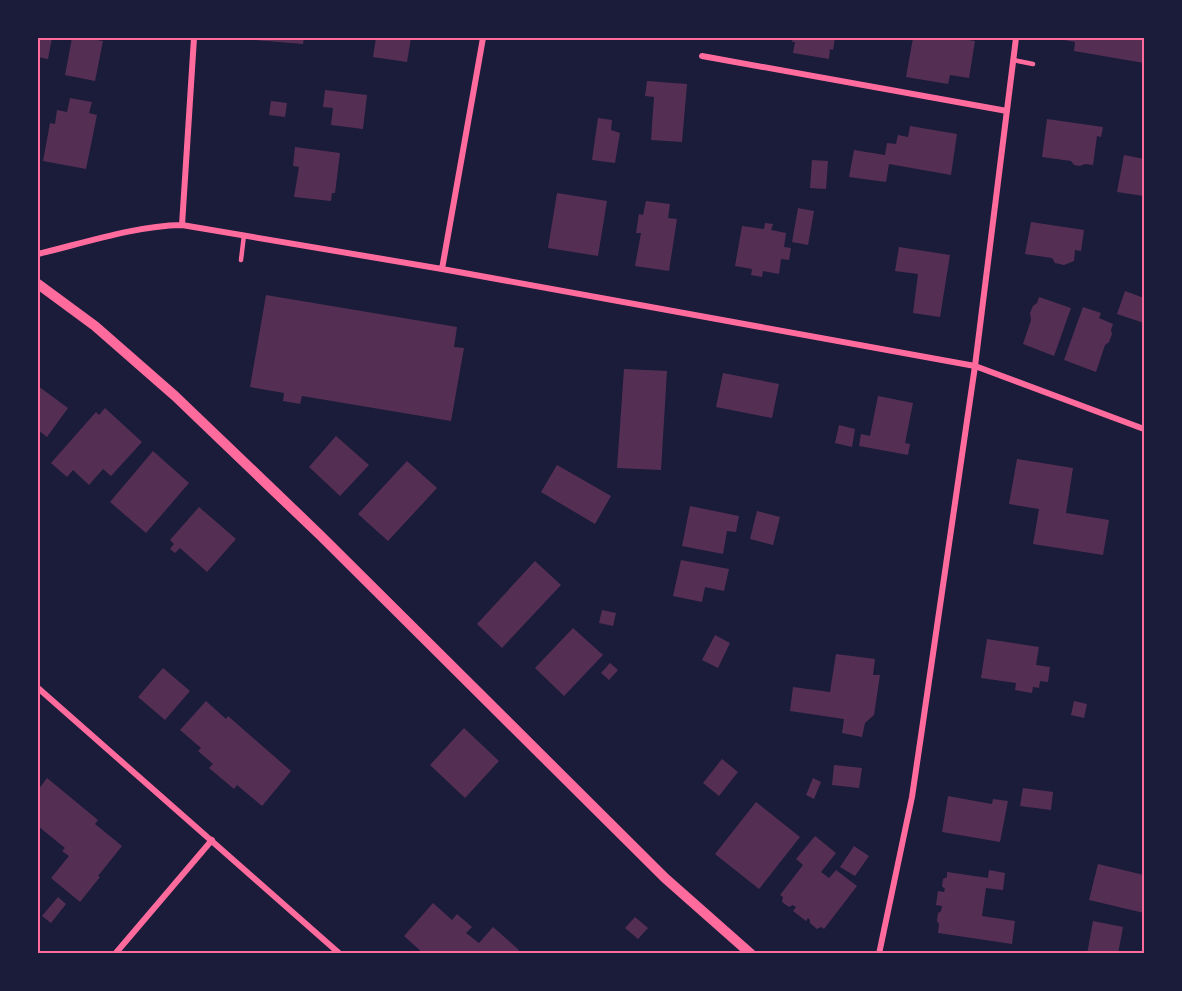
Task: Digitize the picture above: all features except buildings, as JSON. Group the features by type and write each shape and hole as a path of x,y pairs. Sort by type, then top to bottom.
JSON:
{"street":[{"path":"182,225 194,38"},
{"path":"442,269 483,38"},
{"path":"879,954 912,798 975,366 1016,38"},
{"path":"702,56 1007,111"},
{"path":"38,254 143,229 182,225 442,269 975,366 1144,429"},
{"path":"38,284 95,327 175,396 320,535 665,878 751,954"},
{"path":"38,688 340,954"},
{"path":"115,954 212,840"}],"lane":[{"path":"1013,60 1033,64"},
{"path":"241,260 244,235"}]}
